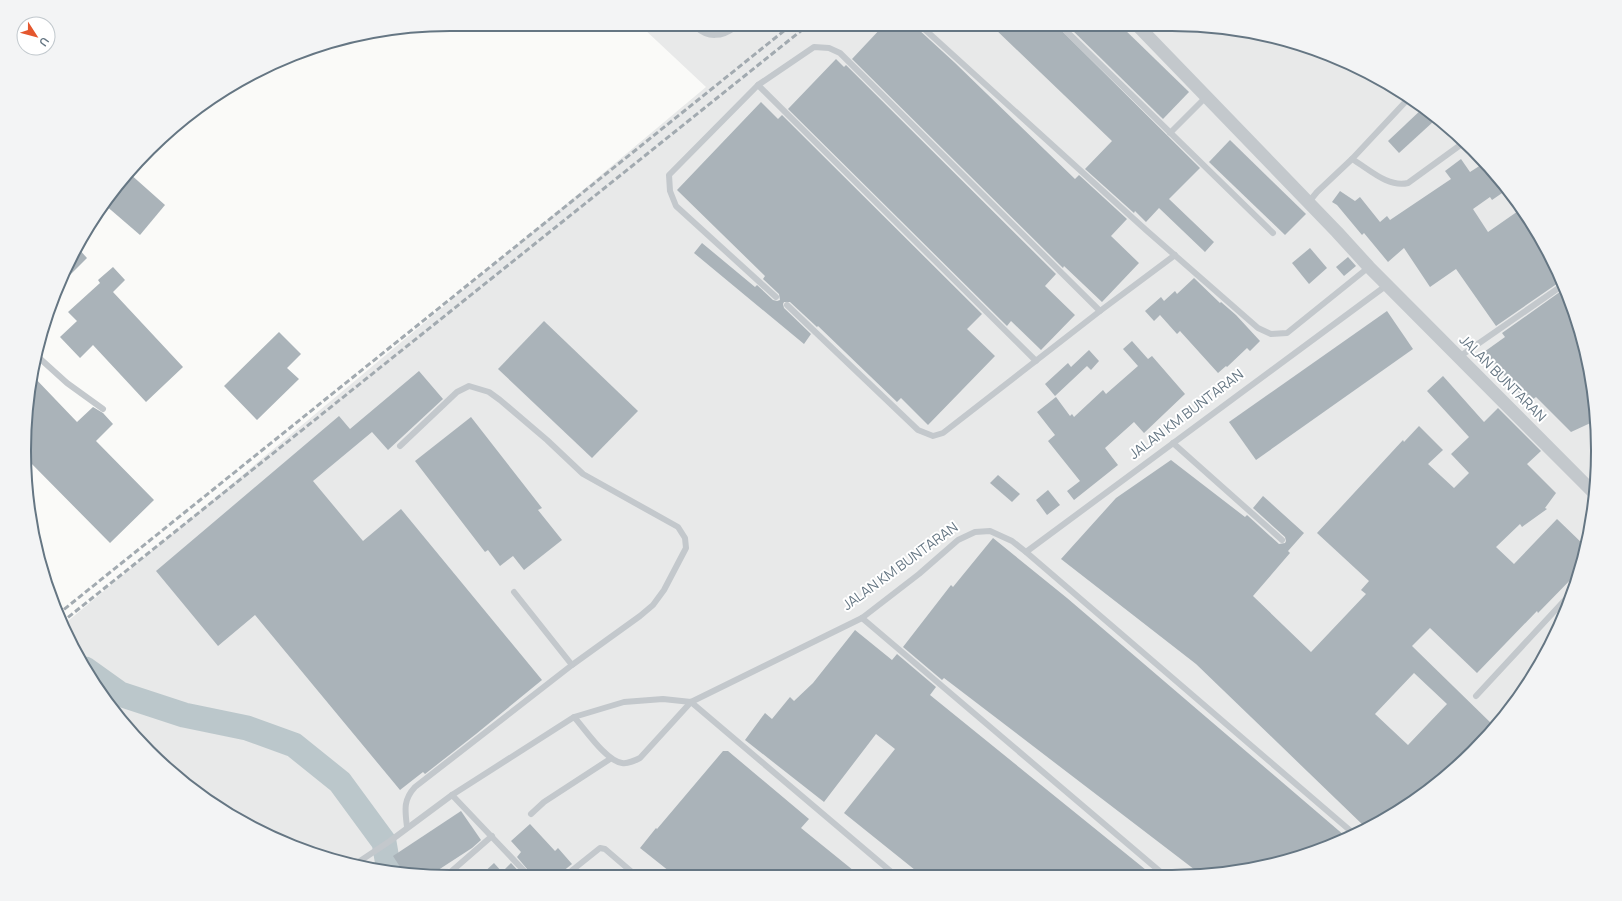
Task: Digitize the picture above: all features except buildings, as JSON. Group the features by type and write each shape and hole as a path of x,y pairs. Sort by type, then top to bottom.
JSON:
{"street":[{"path":"1143,31 1337,232 1387,286"},
{"name":"JALAN BUNTARAN","path":"1387,286 1589,488"}],"lane":[{"path":"701,31 709,35 719,35 728,31"},
{"path":"926,31 1258,328 1271,334 1286,333 1369,267"},
{"path":"1066,31 1273,233"},
{"path":"776,296 676,206 670,191 669,175 758,86 814,47 829,48 840,53 1100,311"},
{"path":"758,86 1036,361"},
{"path":"1170,133 1206,97"},
{"path":"1308,203 1352,159 1405,102"},
{"path":"1352,159 1390,182 1400,185 1408,183 1459,146"},
{"path":"787,305 918,430 933,436 943,433 1100,311 1175,255"},
{"name":"JALAN KM BUNTARAN","path":"610,759 622,763 640,758 691,702 862,618 919,574 958,540 976,532 990,531 1012,541 1026,552 1387,286"},
{"path":"1459,357 1558,288"},
{"path":"41,360 67,383 103,409"},
{"path":"400,446 457,392 469,386 489,392 547,440 583,474 678,527 685,538 686,548 664,590 653,605 572,665 414,787 407,796 405,812 407,827"},
{"path":"1173,443 1282,540"},
{"path":"1026,552 1350,830"},
{"path":"514,592 572,665"},
{"path":"1476,696 1562,603"},
{"path":"862,618 1158,870"},
{"path":"361,860 390,841 452,795 574,717 624,702 663,699 691,702 890,870"},
{"path":"531,814 544,802 610,759 574,717"},
{"path":"452,795 523,870"},
{"path":"453,870 492,836"},
{"path":"572,870 600,848 605,849 630,870"}],"shaded area":[{"path":"646,31 1172,31 1226,35 1280,45 1332,63 1381,87 1427,118 1448,135 1487,174 1520,217 1535,241 1548,265 1569,316 1577,342 1587,396 1591,450 1590,478 1583,532 1577,559 1569,585 1548,636 1520,684 1504,706 1487,727 1448,766 1405,799 1357,827 1306,848 1280,856 1253,862 1199,869 423,869 369,862 316,848 265,827 217,799 195,783 154,747 118,706 87,660 68,621 706,87"}],"waterway":[{"path":"99,679 120,694 184,715 247,728 294,745 340,782 384,842 388,865"}],"railway":[{"path":"63,610 784,31"},
{"path":"66,619 801,31"}]}
